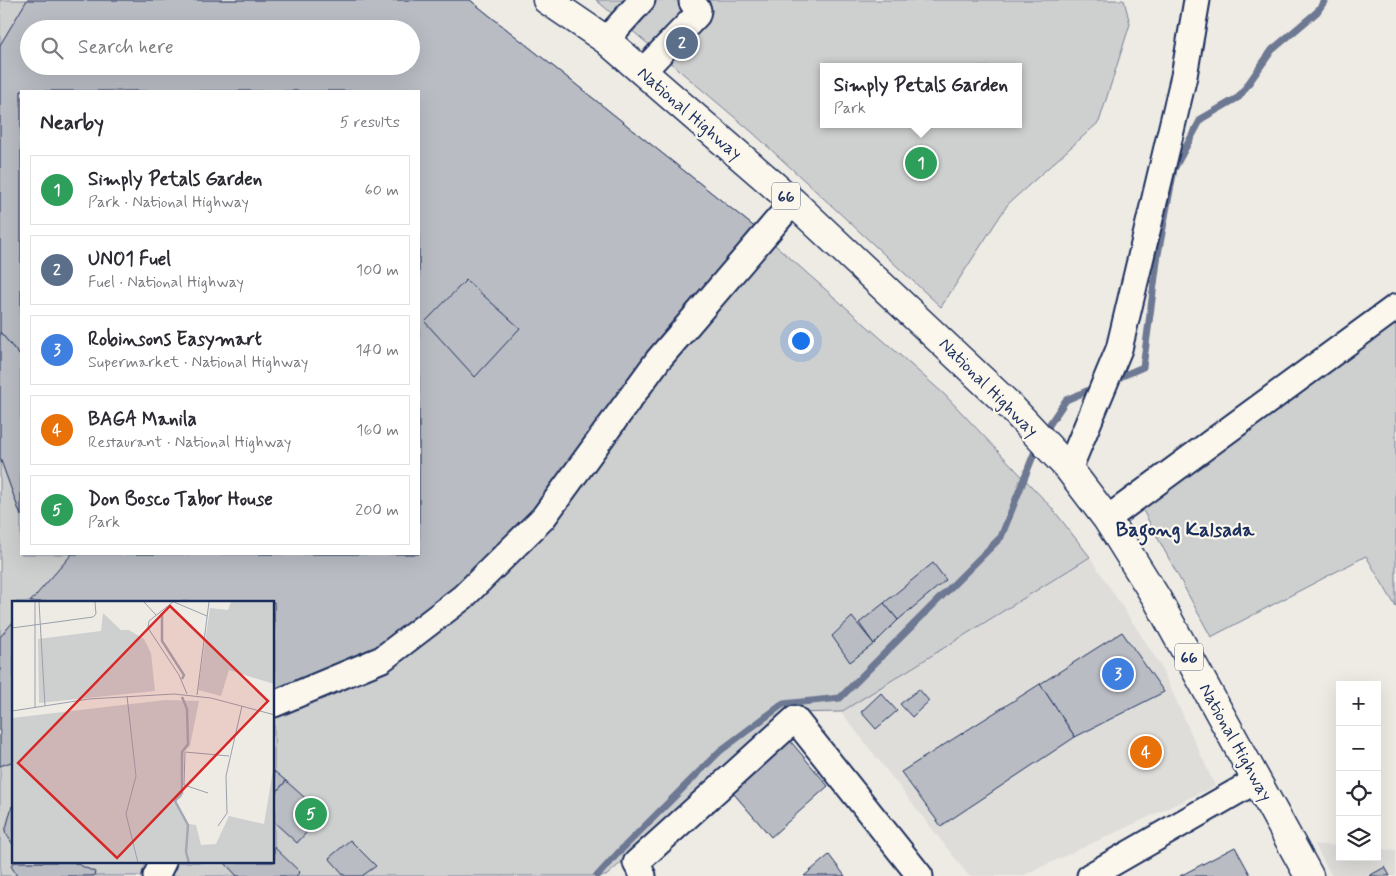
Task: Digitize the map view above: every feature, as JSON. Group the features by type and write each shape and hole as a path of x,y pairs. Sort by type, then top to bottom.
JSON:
{"main road":[{"name":"National Highway","path":"547,0 606,40 793,202 1011,407 1061,460 1107,519 1157,599 1309,876"}],"street":[{"path":"606,40 642,0"},
{"path":"1061,460 1119,350 1184,76 1197,0"},
{"path":"642,72 697,15 698,10 692,2"},
{"path":"275,704 382,659 470,590 543,518 658,360 793,202"},
{"path":"1107,519 1396,307"},
{"path":"643,876 636,863 795,720 920,876"},
{"path":"1090,876 1257,780"},
{"path":"156,876 162,864"}],"shaded area":[{"path":"0,0 470,0 757,229 944,394 1052,508 1090,557 841,712 790,713 606,876 0,876"},
{"path":"596,0 1124,0 1130,24 1099,122 1008,204 941,307 752,132"},
{"path":"1396,312 1396,607 1366,556 1211,637 1139,503"},
{"path":"1090,557 1159,663 1215,786 1022,876 969,876 841,712"},
{"path":"1314,844 1336,846 1336,861 1381,861 1381,849 1396,850 1396,876 1332,876"}],"building":[{"path":"27,0 470,0 757,229 494,561 383,653 275,699 275,601 31,601 71,555 420,555 420,90 20,90 20,356 0,332 0,45"},
{"path":"466,280 520,328 475,377 425,322"},
{"path":"0,332 20,356 20,513 0,458"},
{"path":"933,563 946,580 898,620 884,603"},
{"path":"884,603 898,620 874,644 859,623"},
{"path":"852,617 874,644 850,662 832,636"},
{"path":"12,623 12,762 0,766 0,637"},
{"path":"1122,632 1164,692 1075,737 1040,684"},
{"path":"1040,684 1075,737 941,826 901,772"},
{"path":"919,689 929,701 912,717 900,704"},
{"path":"881,693 897,711 876,729 861,712"},
{"path":"787,737 828,786 771,837 728,787"},
{"path":"275,772 286,781 275,794"},
{"path":"286,781 323,814 297,843 275,823 275,794"},
{"path":"12,806 12,843 5,832"},
{"path":"350,840 376,866 362,876 345,876 329,858"},
{"path":"1235,847 1251,876 1180,876"},
{"path":"275,848 300,872 296,876 237,876 226,864 275,864"},
{"path":"829,855 845,876 804,876"},
{"path":"12,864 77,864 95,872 94,876 17,876 11,866"},
{"path":"1385,867 1390,876 1369,876"}],"waterway":[{"path":"1113,380 1143,367 1158,254 1174,169 1201,119 1239,97 1272,50 1317,12 1325,0"},
{"path":"1043,434 1066,400 1096,387"},
{"path":"597,876 720,751 783,704 840,698 1001,537 1037,446"}],"place":[{"name":"UNO1 Fuel","path":"682,43"},
{"name":"Simply Petals Garden","path":"921,163"},
{"name":"Robinsons Easymart","path":"1118,674"},
{"name":"BAGA Manila","path":"1146,752"},
{"name":"Don Bosco Tabor House","path":"311,814"}],"district":[{"name":"Bagong Kalsada","path":"1185,529"}]}
